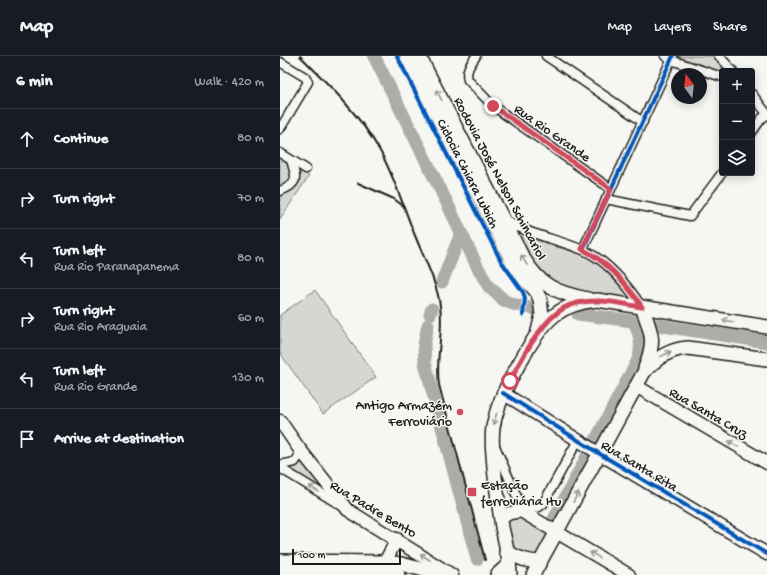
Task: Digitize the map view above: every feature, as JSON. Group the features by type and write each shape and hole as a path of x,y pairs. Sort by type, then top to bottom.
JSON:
{"main road":[{"name":"Rodovia José Nelson Schincariol","path":"407,56 510,257 520,274 539,296 542,309 541,322 537,335"},
{"name":"Rodovia José Nelson Schincariol","path":"419,56 522,256 530,269 540,280 551,287 570,295 767,327"},
{"path":"497,575 509,569 501,518 492,440 494,422 503,393 537,335 552,317 562,309 582,302 597,300"},
{"path":"642,307 650,329 652,340 651,351 644,372"},
{"path":"533,575 598,452 649,365 664,354 682,348 767,359"},
{"path":"506,551 522,560 540,562"},
{"path":"280,561 385,562 401,564 443,575"},
{"path":"280,573 398,575"}],"street":[{"name":"Rua Rio Grande","path":"476,56 468,69 468,80 493,106 611,189"},
{"path":"546,56 643,122"},
{"path":"720,56 730,68"},
{"path":"582,249 643,122 670,58 719,76"},
{"path":"280,62 305,77 308,81 280,129"},
{"path":"755,98 767,114 755,128"},
{"path":"280,153 306,169"},
{"path":"280,191 291,187 294,184 295,179 291,160"},
{"path":"606,199 690,216 720,176"},
{"path":"502,218 514,226 582,249 597,258 614,272 634,295 642,307"},
{"name":"Rua Santa Cruz","path":"636,386 767,463"},
{"name":"Rua Santa Rita","path":"503,393 581,442 767,554"},
{"path":"280,421 298,447 348,510"},
{"path":"492,440 524,510 557,532 629,575"},
{"path":"501,518 510,513 539,507 543,504 581,442"},
{"path":"280,465 295,462 299,456 298,447"},
{"name":"Rua Padre Bento","path":"280,468 397,539 452,575"},
{"path":"372,574 385,562 397,539"}],"shaded area":[{"path":"676,56 713,56 722,68 719,68 719,71 678,58"},
{"path":"280,159 309,176 280,219"},
{"path":"512,228 553,246 582,253 596,261 634,303 577,293 542,276"},
{"path":"315,290 376,377 323,414 280,353 280,315"},
{"path":"303,459 325,491 290,471"},
{"path":"517,515 549,534 537,558 517,550 512,543 508,522 512,516"}],"waterway":[{"path":"374,56 478,268 489,287 505,301 536,309"},
{"path":"442,282 461,233"},
{"path":"430,314 432,309"},
{"path":"578,314 640,322"},
{"path":"554,519 639,358 640,340 634,321"},
{"path":"428,325 424,345 425,363 477,559"},
{"path":"657,325 767,342"}],"railway":[{"path":"300,56 333,89 354,113 380,151 395,183 433,280 441,316 438,365 439,385 485,560"},
{"path":"358,183 394,199 402,205"}],"cycle path":[{"name":"Ciclocia Chiara Lubich","path":"397,56 501,261 523,292 525,298 523,315"},
{"path":"583,249 673,56"},
{"path":"503,393 600,454 767,554"}],"place":[{"name":"Antigo Armazém Ferroviário","path":"460,412"},
{"name":"Estação ferroviária Itu","path":"472,492"}],"route":[{"path":"493,106 611,189 582,249 597,258 614,272 634,295 642,307 597,300 575,303 562,309 552,317 537,335 510,381"}]}
